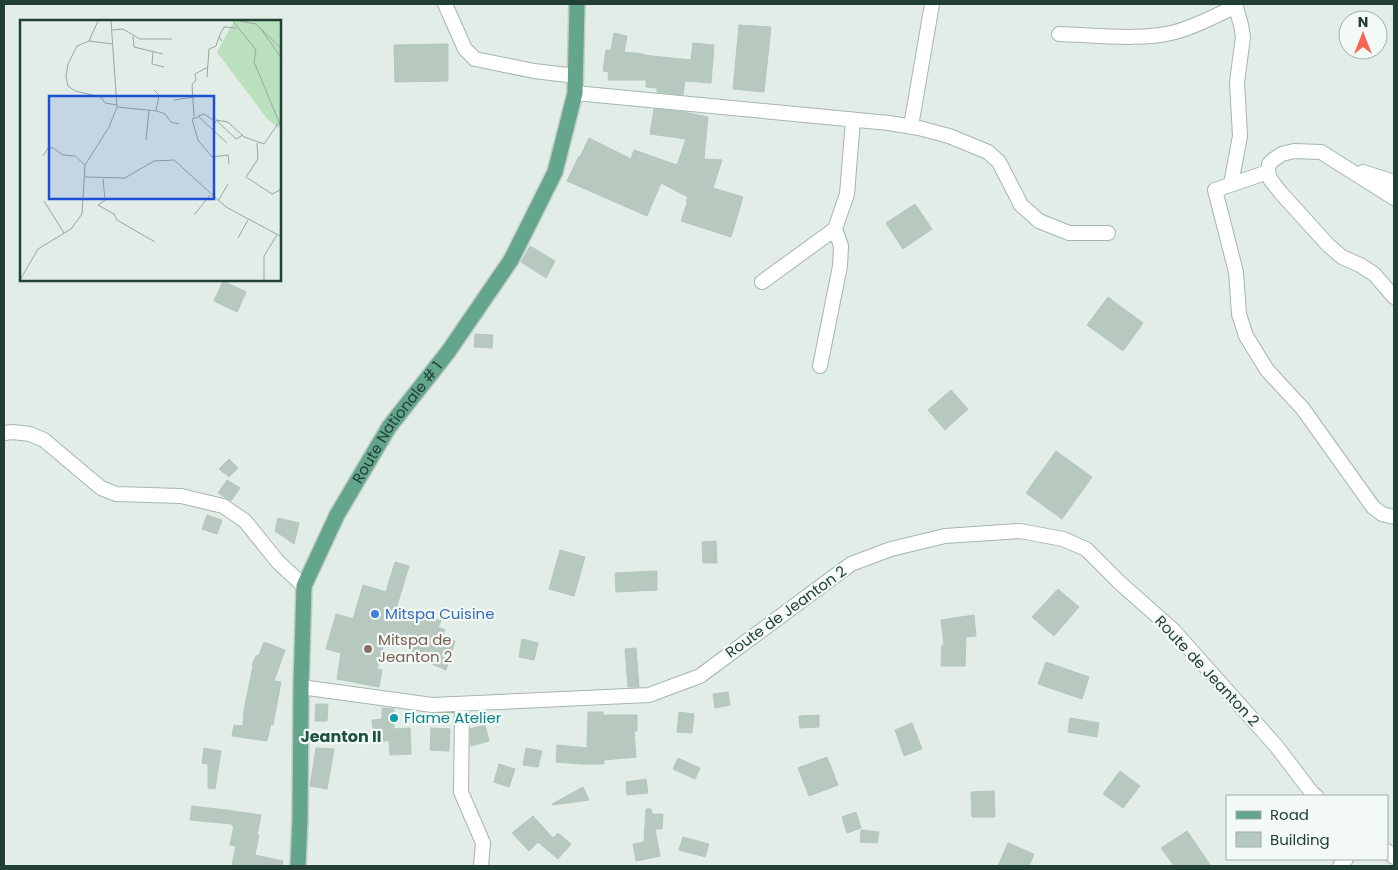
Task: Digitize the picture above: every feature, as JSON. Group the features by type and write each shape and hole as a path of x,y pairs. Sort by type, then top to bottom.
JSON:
{"main road":[{"name":"Route Nationale # 1","path":"298,866 304,586 337,515 389,427 448,352 511,260 555,172 576,93 577,4"}],"street":[{"path":"445,4 465,49 475,59 534,71 576,76"},
{"path":"911,126 932,4"},
{"path":"1059,34 1153,36 1176,32 1235,5 1243,37 1237,82 1240,136 1231,184"},
{"path":"576,93 911,126 949,136 988,152 999,162 1021,205 1039,221 1069,233 1108,233"},
{"path":"762,282 835,229 847,194 853,120"},
{"path":"1394,198 1321,152 1307,151 1282,154 1269,164 1268,172 1270,179 1281,194 1328,245 1342,257 1374,274 1394,297"},
{"path":"1332,160 1394,182"},
{"path":"1268,172 1215,190 1236,272 1240,314 1246,336 1267,370 1303,409 1373,507 1382,514 1394,517"},
{"path":"820,366 840,266 841,246 835,229"},
{"path":"4,432 30,434 44,440 101,488 116,494 181,496 223,506 245,521 278,562 304,586"},
{"name":"Route de Jeanton 2","path":"301,687 432,705 650,695 700,676 851,564 891,548 945,536 1020,531 1062,539 1086,549 1173,630 1277,747 1315,795"},
{"path":"462,704 461,792 484,843 481,866"}],"building":[{"path":"739,25 771,27 764,92 733,89"},
{"path":"614,33 627,36 624,52 643,55 691,60 693,43 714,45 711,83 685,81 683,95 657,92 657,88 646,87 646,80 608,80 609,72 603,71 606,50 611,50"},
{"path":"448,44 448,81 395,82 394,45"},
{"path":"654,109 708,117 704,159 722,160 713,188 743,197 731,237 681,221 688,197 661,183 647,216 567,181 589,138 631,159 634,150 677,165 686,139 650,134"},
{"path":"915,204 932,229 903,249 886,223"},
{"path":"530,246 555,261 546,278 521,262"},
{"path":"223,281 246,292 237,312 214,301"},
{"path":"1108,297 1143,323 1123,351 1087,325"},
{"path":"475,334 493,335 492,348 474,347"},
{"path":"951,390 968,409 945,430 928,410"},
{"path":"1056,451 1092,477 1062,519 1026,493"},
{"path":"229,459 238,468 229,477 219,469"},
{"path":"227,480 240,488 231,501 218,493"},
{"path":"207,515 222,520 217,534 202,529"},
{"path":"278,518 299,523 294,544 275,531"},
{"path":"716,541 717,563 703,563 702,542"},
{"path":"560,550 585,557 574,596 549,589"},
{"path":"395,562 409,566 396,609 422,617 424,614 441,621 438,627 445,630 442,637 455,641 446,670 410,655 413,648 386,637 377,669 382,670 379,687 337,679 341,653 326,649 336,614 353,619 363,585 386,592"},
{"path":"657,571 657,590 616,592 615,573"},
{"path":"1058,589 1079,607 1054,636 1032,617"},
{"path":"974,615 976,636 966,637 965,666 941,666 942,645 944,645 941,620"},
{"path":"522,639 538,643 534,660 519,657"},
{"path":"264,642 285,650 274,681 281,682 273,725 271,724 267,741 232,736 234,725 243,726 252,665 256,656 259,655"},
{"path":"636,648 639,687 628,687 625,649"},
{"path":"1046,662 1089,677 1082,699 1038,684"},
{"path":"728,692 730,705 715,708 713,694"},
{"path":"316,704 328,704 327,721 315,721"},
{"path":"382,708 394,709 394,729 410,728 411,754 390,755 389,741 374,741 372,720 382,719"},
{"path":"588,712 603,712 603,715 637,715 637,731 634,731 636,757 604,760 604,764 556,762 557,745 587,748"},
{"path":"679,712 694,714 692,733 677,732"},
{"path":"819,715 819,727 800,728 799,716"},
{"path":"1070,718 1099,723 1097,737 1068,732"},
{"path":"912,723 922,749 904,756 895,730"},
{"path":"485,725 489,741 471,746 470,729"},
{"path":"431,728 450,729 449,751 430,750"},
{"path":"204,748 221,751 215,789 208,788 208,764 202,763"},
{"path":"316,748 334,749 327,789 310,786"},
{"path":"526,748 542,751 538,767 523,765"},
{"path":"827,757 838,785 809,796 798,768"},
{"path":"678,758 700,768 695,779 673,769"},
{"path":"499,764 515,769 509,787 494,782"},
{"path":"1120,771 1140,786 1123,808 1103,794"},
{"path":"646,779 648,793 627,795 626,782"},
{"path":"583,787 589,800 552,804"},
{"path":"994,791 995,817 972,817 971,792"},
{"path":"192,806 261,815 255,855 283,861 282,866 232,866 236,846 230,845 234,826 232,824 190,820"},
{"path":"646,809 651,809 652,814 663,814 662,829 655,829 660,856 636,861 633,844 644,842"},
{"path":"856,812 861,828 847,833 842,817"},
{"path":"533,816 553,838 558,833 571,844 558,859 538,842 529,851 512,833"},
{"path":"861,830 879,832 877,843 860,842"},
{"path":"1187,831 1211,866 1174,866 1161,848"},
{"path":"683,837 709,844 705,857 679,850"},
{"path":"1008,843 1034,854 1029,866 998,866"}],"place":[{"name":"Mitspa Cuisine","path":"375,614"},
{"name":"Mitspa de Jeanton 2","path":"368,649"},
{"name":"Flame Atelier","path":"394,718"}],"district":[{"name":"Jeanton II","path":"341,736"}]}
